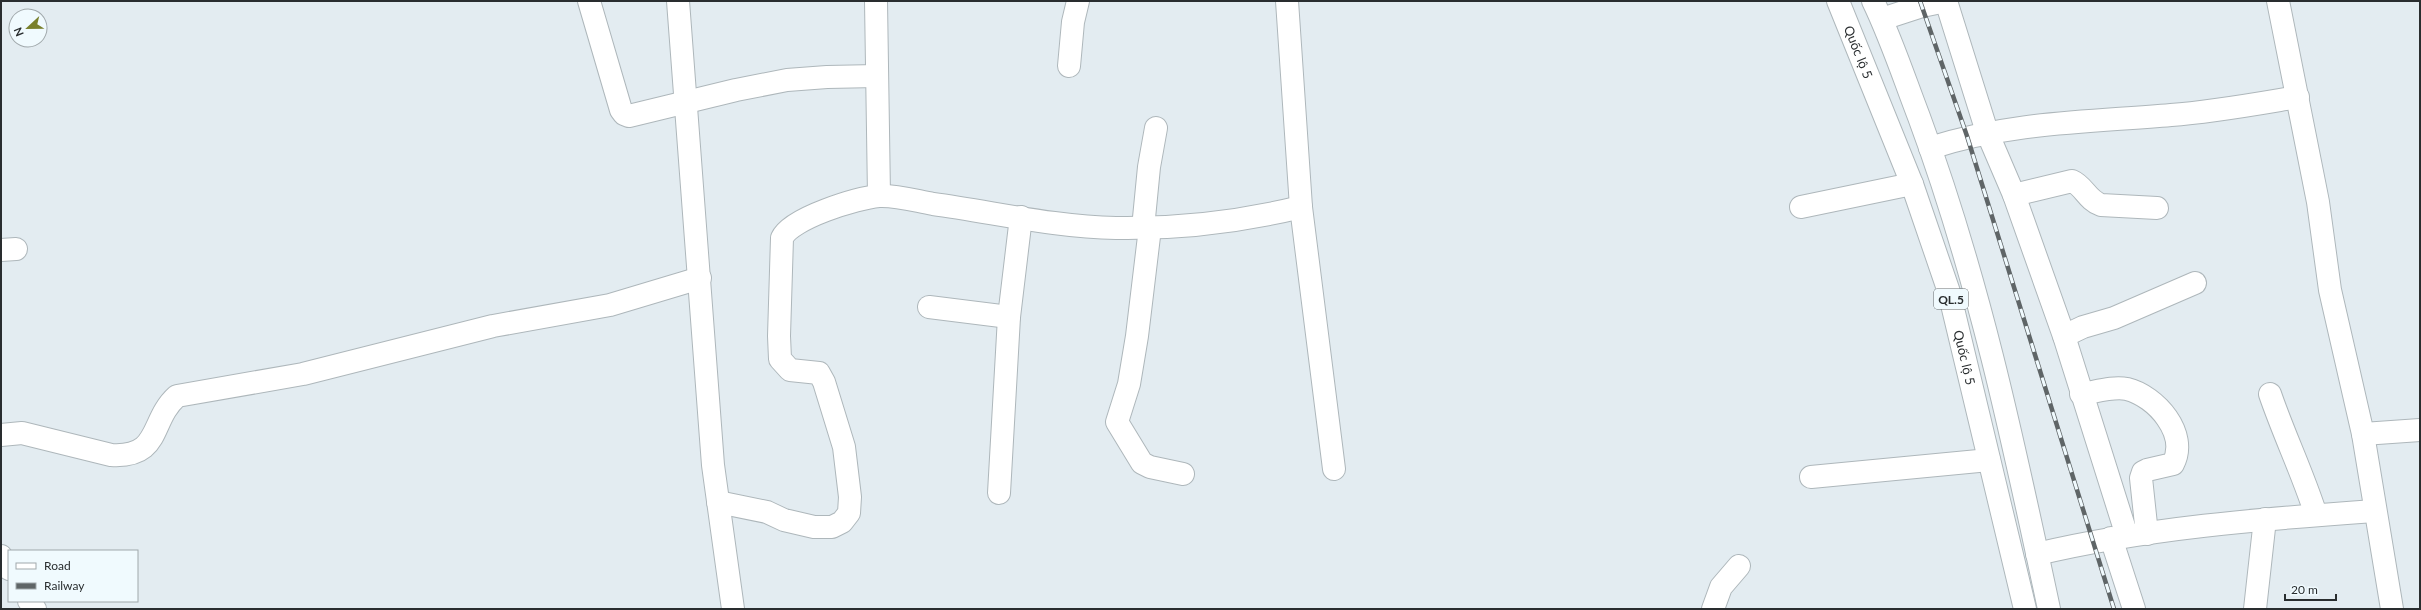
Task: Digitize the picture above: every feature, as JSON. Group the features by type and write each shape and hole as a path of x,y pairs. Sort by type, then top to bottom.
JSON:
{"main road":[{"path":"589,1 605,59 624,114 634,116 684,102 787,80 827,77 877,76"},
{"path":"678,1 684,102 690,152 712,450 733,609"},
{"path":"876,1 880,196"},
{"path":"1069,66 1078,1"},
{"path":"1287,1 1301,207 1334,469"},
{"name":"Quốc lộ 5","path":"1838,1 1912,184 1949,292 2025,609"},
{"path":"1878,10 1922,6 1946,1 1987,132 2014,195 2064,336 2081,394 2129,536 2134,609"},
{"path":"2278,1 2298,97 2306,149 2318,202 2330,290 2363,434 2374,511 2392,609"},
{"name":"Quốc lộ 5","path":"1878,10 1930,148 1967,259 1995,361 2049,609"},
{"path":"1930,148 1967,136 1987,132 2098,119 2171,115 2298,97"},
{"path":"1156,128 1149,167 1146,228 1136,343 1129,384 1117,422 1118,427 1142,463 1150,467 1184,474"},
{"path":"2014,195 2072,181 2076,183 2093,202 2101,205 2157,208"},
{"path":"1801,208 1912,184"},
{"path":"718,502 767,512 784,520 814,526 832,527 842,522 849,513 850,497 844,447 824,382 819,373 790,370 780,359 779,336 782,238 786,230 809,217 830,209 880,196 1074,225 1146,228 1207,225 1257,218 1301,207"},
{"path":"999,493 1009,317 1021,217"},
{"path":"1,435 22,433 111,455 124,456 144,448 157,430 164,410 176,396 303,374 493,326 610,305 700,278"},
{"path":"2064,336 2083,327 2114,318 2195,282"},
{"path":"929,307 1009,317"},
{"path":"2081,394 2111,389 2126,389 2146,396 2171,425 2177,438 2175,459 2173,464 2143,472 2129,536"},
{"path":"2270,394 2280,424 2304,479 2316,515"},
{"path":"2363,434 2420,430"},
{"path":"1811,477 1844,476 1989,460"},
{"path":"2037,554 2129,536 2265,519 2374,511"},
{"path":"2255,609 2265,519"},
{"path":"1,556 8,567"},
{"path":"1713,609 1721,587 1739,566"}],"railway":[{"path":"1920,1 1967,136 2114,609"}]}
